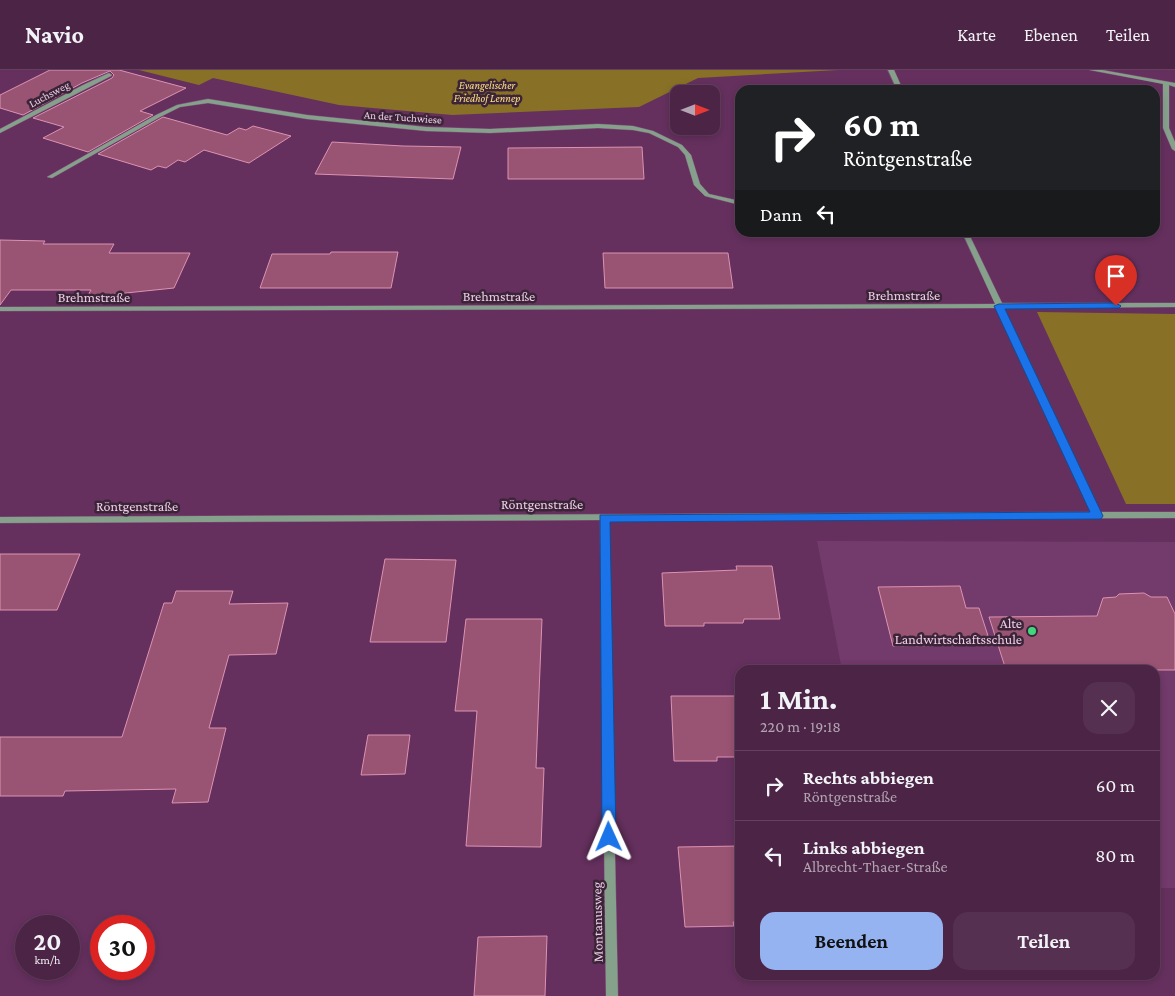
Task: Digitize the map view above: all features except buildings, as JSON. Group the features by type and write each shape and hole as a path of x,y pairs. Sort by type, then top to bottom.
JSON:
{"street":[{"path":"891,70 898,85"},
{"path":"1093,70 1175,85"},
{"name":"Luchsweg","path":"0,131 85,86 109,76"},
{"path":"1166,84 1166,128 1175,150"},
{"name":"An der Tuchwiese","path":"50,177 158,116 179,106 208,101 306,117 426,129 490,131 598,126 633,128 651,132 680,146 688,155 696,184 707,194 735,202"},
{"path":"967,237 1097,516"},
{"path":"999,306 1175,305"},
{"name":"Brehmstraße","path":"0,309 999,306"},
{"name":"Röntgenstraße","path":"0,520 1175,515"},
{"name":"Montanusweg","path":"604,518 612,996"}],"shaded area":[{"path":"817,541 1175,542 1175,888 1160,888 1160,665 841,665"}],"green space":[{"name":"Evangelischer Friedhof Lennep","path":"139,70 838,70 698,78 684,85 670,85 670,92 639,107 452,115 339,105 213,78 199,85"},
{"path":"1037,312 1175,314 1175,504 1126,504"}],"place":[{"name":"Alte Landwirtschaftsschule","path":"1032,631"}],"route":[{"path":"609,837 604,518 1097,516 999,306 1116,306"}]}
